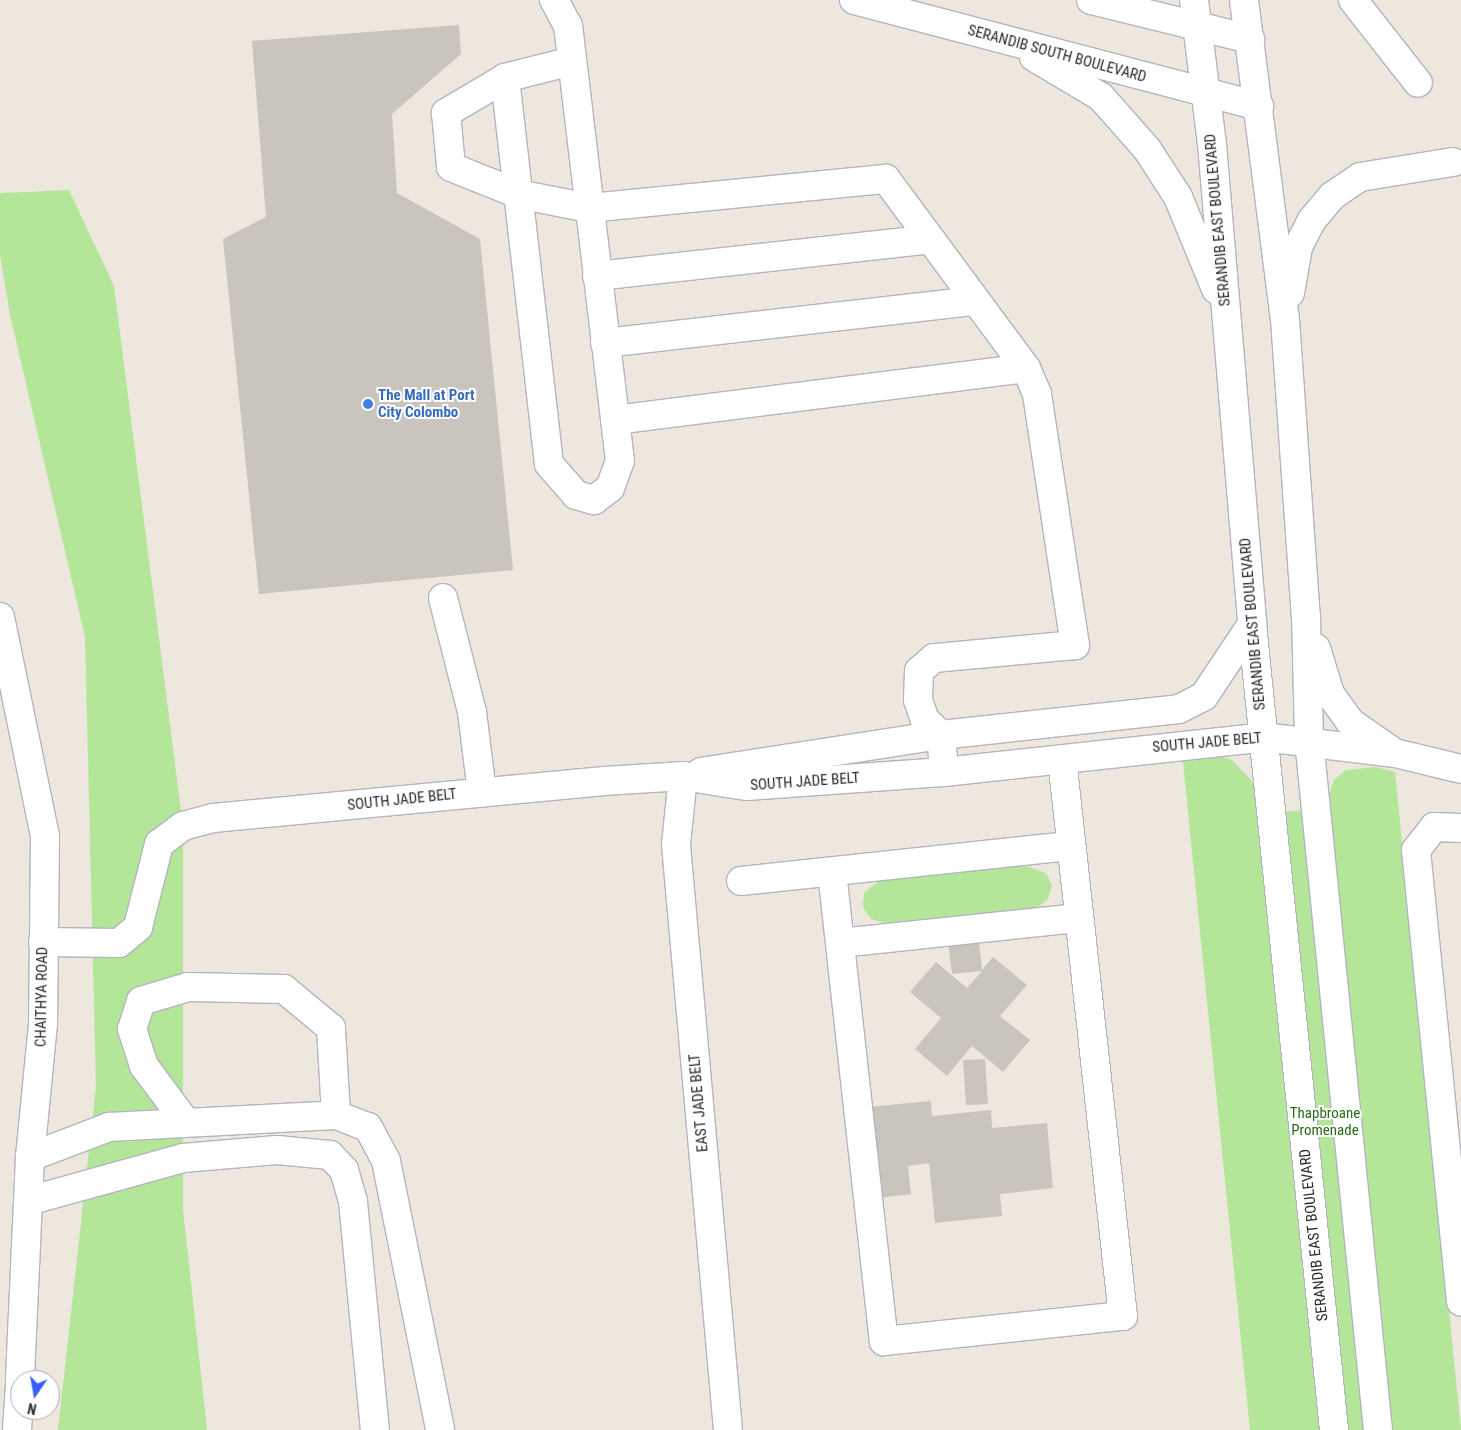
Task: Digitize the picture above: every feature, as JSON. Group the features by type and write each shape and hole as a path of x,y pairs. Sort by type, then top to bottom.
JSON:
{"street":[{"path":"505,78 549,464 576,496 594,500 610,488 620,461 568,26 554,0"},
{"path":"568,26 576,0"},
{"name":"SERANDIB SOUTH BOULEVARD","path":"854,0 1259,106"},
{"path":"1091,0 1196,13 1250,39"},
{"path":"1244,0 1285,319 1306,616 1309,740 1378,1430"},
{"path":"1353,0 1418,83"},
{"name":"SERANDIB EAST BOULEVARD","path":"1196,13 1226,311 1252,624 1334,1430"},
{"path":"1009,42 1101,97 1147,149 1178,197 1226,311"},
{"path":"572,61 505,78 446,113 451,167 518,194 589,208 886,179 975,302 1026,368 1038,394 1075,645 934,658 919,671 918,700 925,720 941,736 944,772"},
{"path":"1285,319 1298,247 1312,220 1332,196 1360,177 1453,162"},
{"path":"597,276 930,239"},
{"path":"605,343 975,302"},
{"path":"615,420 1026,368"},
{"path":"443,598 472,712 482,792"},
{"path":"1306,616 1330,694 1350,722 1395,753"},
{"name":"CHAITHYA ROAD","path":"0,617 45,836 43,1024 30,1157 21,1370"},
{"path":"683,776 941,736 1179,709 1204,696 1252,624"},
{"name":"SOUTH JADE BELT","path":"43,942 119,943 138,927 159,844 183,826 213,818 482,792 683,776 746,786 944,772 1264,737 1309,740 1395,753 1461,769"},
{"path":"832,872 884,1341 1123,1316 1062,759"},
{"name":"EAST JADE BELT","path":"683,776 676,845 728,1430"},
{"path":"1461,828 1434,827 1416,850 1461,1302"},
{"path":"741,881 1071,846"},
{"path":"840,943 1079,918"},
{"path":"184,1121 144,1066 132,1029 141,1001 188,988 284,989 332,1028 336,1115"},
{"path":"30,1157 109,1127 184,1121 336,1115 368,1127 386,1161 440,1430"},
{"path":"28,1202 183,1158 277,1150 330,1155 344,1170 353,1202 375,1430"}],"green space":[{"path":"69,190 114,286 183,826 183,1209 207,1430 58,1430 96,1087 85,637 10,315 0,254 0,193"},
{"name":"Thapbroane Promenade","path":"1182,752 1214,754 1232,760 1255,784 1265,814 1324,808 1334,780 1346,770 1375,767 1395,772 1461,1430 1250,1430"},
{"path":"1026,866 1046,873 1052,885 1048,899 1037,908 884,923 871,919 863,907 864,893 880,880"}],"building":[{"name":"The Mall at Port City Colombo","path":"459,25 461,54 392,114 397,193 480,239 513,570 259,594 223,239 266,217 252,41"},
{"path":"978,932 982,970 993,957 1027,985 1000,1016 1030,1040 1003,1072 972,1046 947,1076 915,1049 941,1018 910,992 936,962 967,988 982,971 952,974 947,935"},
{"path":"985,1059 988,1104 966,1105 963,1060"},
{"path":"931,1101 932,1116 991,1110 992,1128 1047,1123 1053,1188 1000,1194 1002,1216 935,1223 929,1163 908,1166 911,1194 878,1198 868,1107"}],"place":[{"name":"The Mall at Port City Colombo","path":"368,404"}]}
